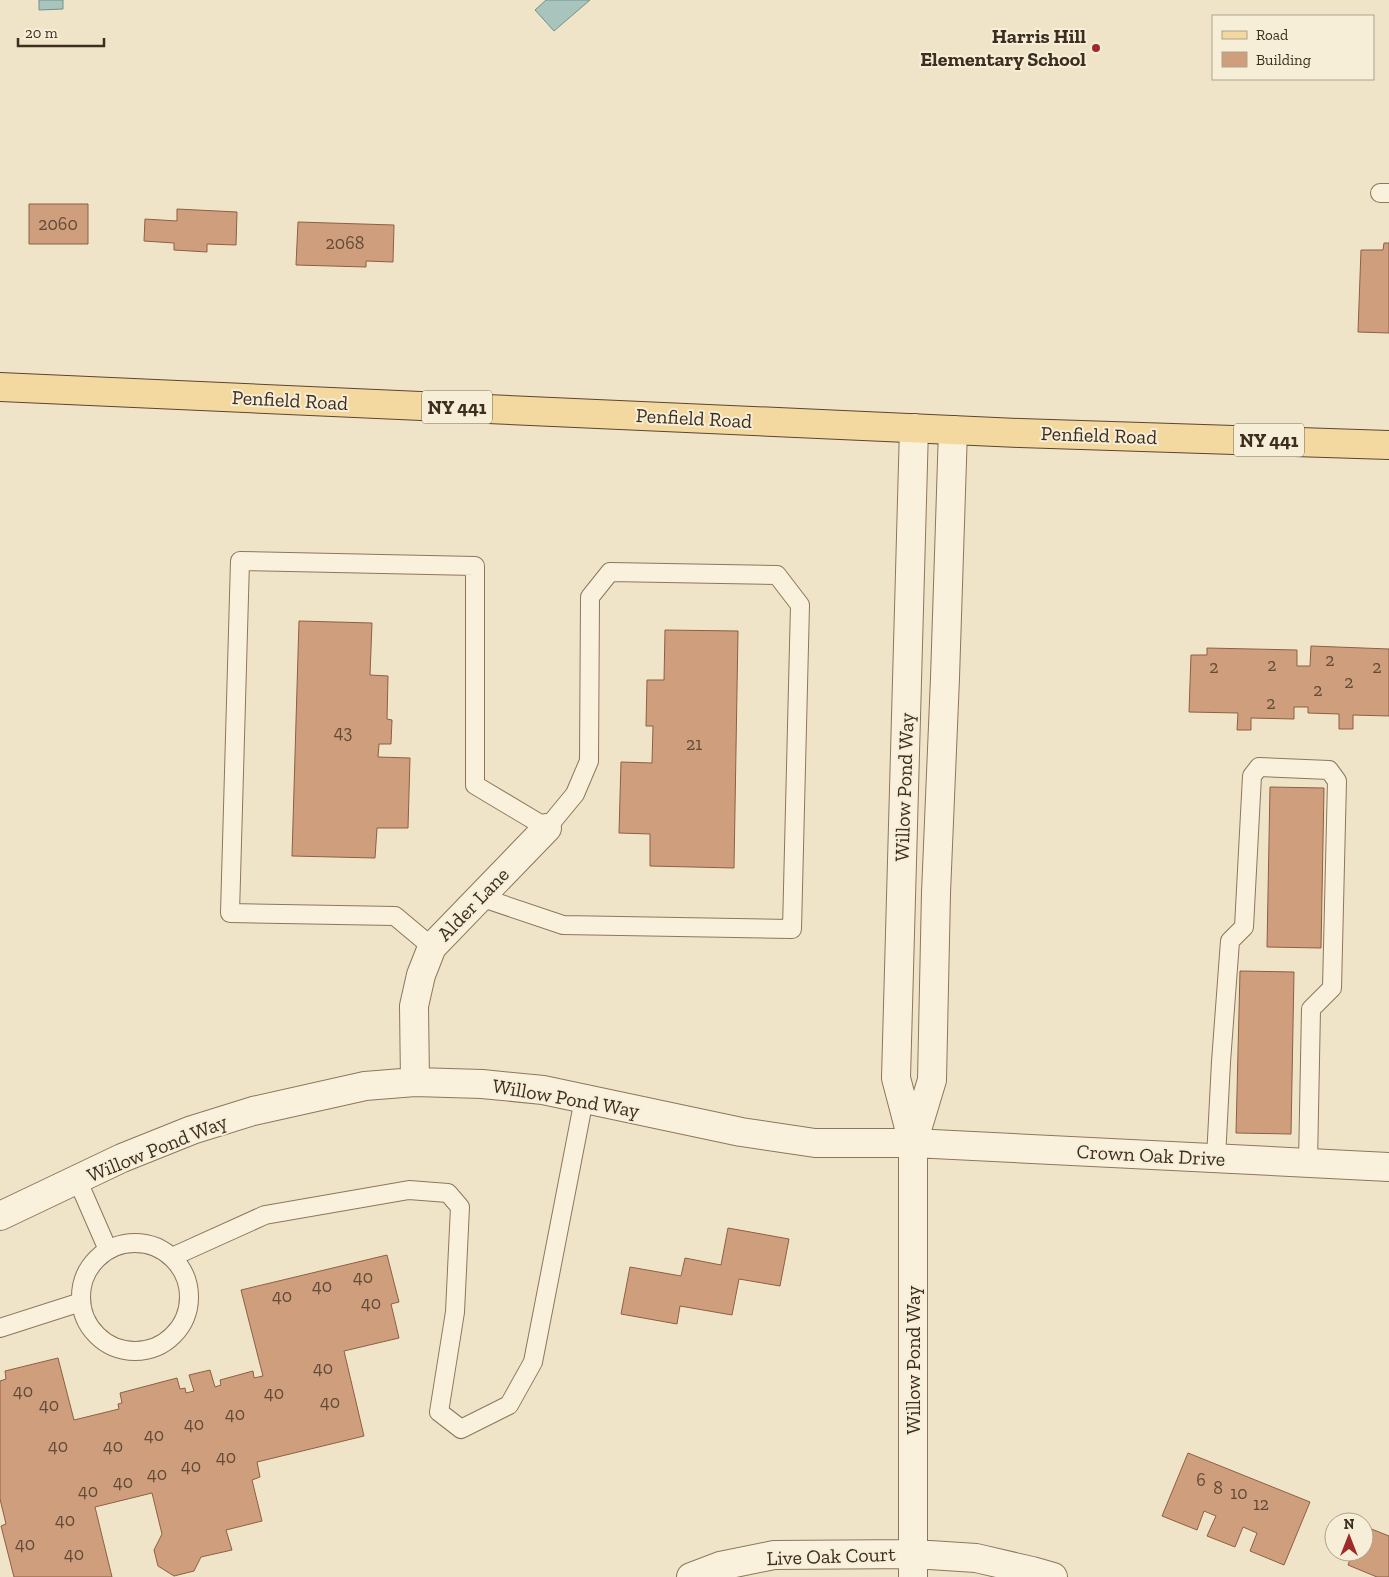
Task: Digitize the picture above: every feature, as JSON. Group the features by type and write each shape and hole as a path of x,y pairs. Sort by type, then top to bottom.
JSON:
{"main road":[{"name":"Penfield Road","path":"0,387 953,430 1389,445"}],"street":[{"name":"Willow Pond Way","path":"913,1566 913,1143 896,1078 914,428"},
{"name":"Willow Pond Way","path":"913,1143 932,1080 936,894 953,430"},
{"name":"Alder Lane","path":"415,1082 414,1006 421,975 432,947 547,828"},
{"name":"Willow Pond Way","path":"0,1216 122,1158 192,1130 253,1111 365,1086 415,1082 482,1084 543,1090 741,1132 815,1143 913,1143"},
{"name":"Crown Oak Drive","path":"913,1143 1389,1167"},
{"name":"Live Oak Court","path":"691,1577 720,1566 774,1555 913,1566 976,1558 1032,1570 1054,1577"}],"lane":[{"path":"432,947 395,916 230,912 240,561 475,566 475,785 547,828 575,794 589,762 590,597 610,572 777,575 800,605 792,929 562,925 480,897"},
{"path":"1216,1158 1230,941 1244,927 1252,776 1259,767 1328,770 1337,782 1332,988 1311,1009 1308,1163"},
{"path":"172,1258 264,1215 409,1190 448,1193 460,1207 455,1312 439,1412 461,1430 510,1405 533,1362 584,1099"},
{"path":"78,1179 108,1250"},
{"path":"141,1243 158,1248 172,1258 182,1270 188,1285 189,1301 186,1316 178,1330 166,1342 151,1348 135,1351 119,1349 105,1342 93,1331 84,1317 81,1302 82,1286 87,1272 96,1259 108,1250 124,1244 141,1243"},
{"path":"0,1328 81,1302"}],"water":[{"path":"39,0 63,0 63,9 39,10"},
{"path":"546,0 590,0 554,31 535,10"}],"building":[{"path":"29,204 88,204 88,244 29,244"},
{"path":"177,209 237,212 236,245 207,244 207,252 174,250 174,243 144,241 145,219 177,221"},
{"path":"298,222 394,225 393,262 366,261 366,267 296,265"},
{"path":"1384,243 1389,243 1389,333 1358,332 1361,250 1383,250"},
{"path":"299,621 372,623 370,675 388,676 387,719 392,720 391,744 379,744 378,757 410,758 408,828 377,828 375,858 292,856"},
{"path":"665,630 738,631 734,868 650,866 650,834 619,833 621,762 652,763 653,726 646,726 647,680 664,680"},
{"path":"1311,646 1389,649 1389,716 1353,715 1353,729 1339,729 1339,714 1308,713 1308,707 1294,707 1294,719 1251,718 1251,730 1237,730 1238,713 1189,712 1191,655 1207,655 1207,648 1297,650 1297,666 1310,666"},
{"path":"1270,787 1324,788 1321,948 1267,947"},
{"path":"1240,971 1294,972 1291,1134 1236,1133"},
{"path":"728,1228 789,1239 780,1286 739,1279 732,1315 680,1306 677,1324 621,1314 630,1267 681,1276 685,1258 721,1265"},
{"path":"387,1255 399,1302 391,1304 399,1338 344,1351 364,1436 257,1462 260,1477 252,1480 262,1521 226,1530 232,1550 201,1557 194,1571 174,1576 158,1566 154,1550 162,1534 152,1493 95,1507 112,1577 14,1577 1,1526 6,1524 0,1499 0,1381 6,1379 5,1371 58,1358 74,1420 119,1409 118,1404 122,1403 120,1393 177,1378 180,1389 185,1388 186,1393 194,1391 189,1375 210,1370 215,1387 221,1385 220,1380 253,1371 254,1378 263,1376 241,1290"},
{"path":"1188,1453 1310,1502 1284,1565 1250,1551 1257,1533 1243,1527 1235,1547 1207,1536 1216,1516 1204,1511 1197,1530 1162,1516"},
{"path":"1374,1530 1389,1536 1389,1577 1377,1577 1348,1565 1349,1562 1374,1562"}],"place":[{"name":"Harris Hill Elementary School","path":"1096,48"}]}
